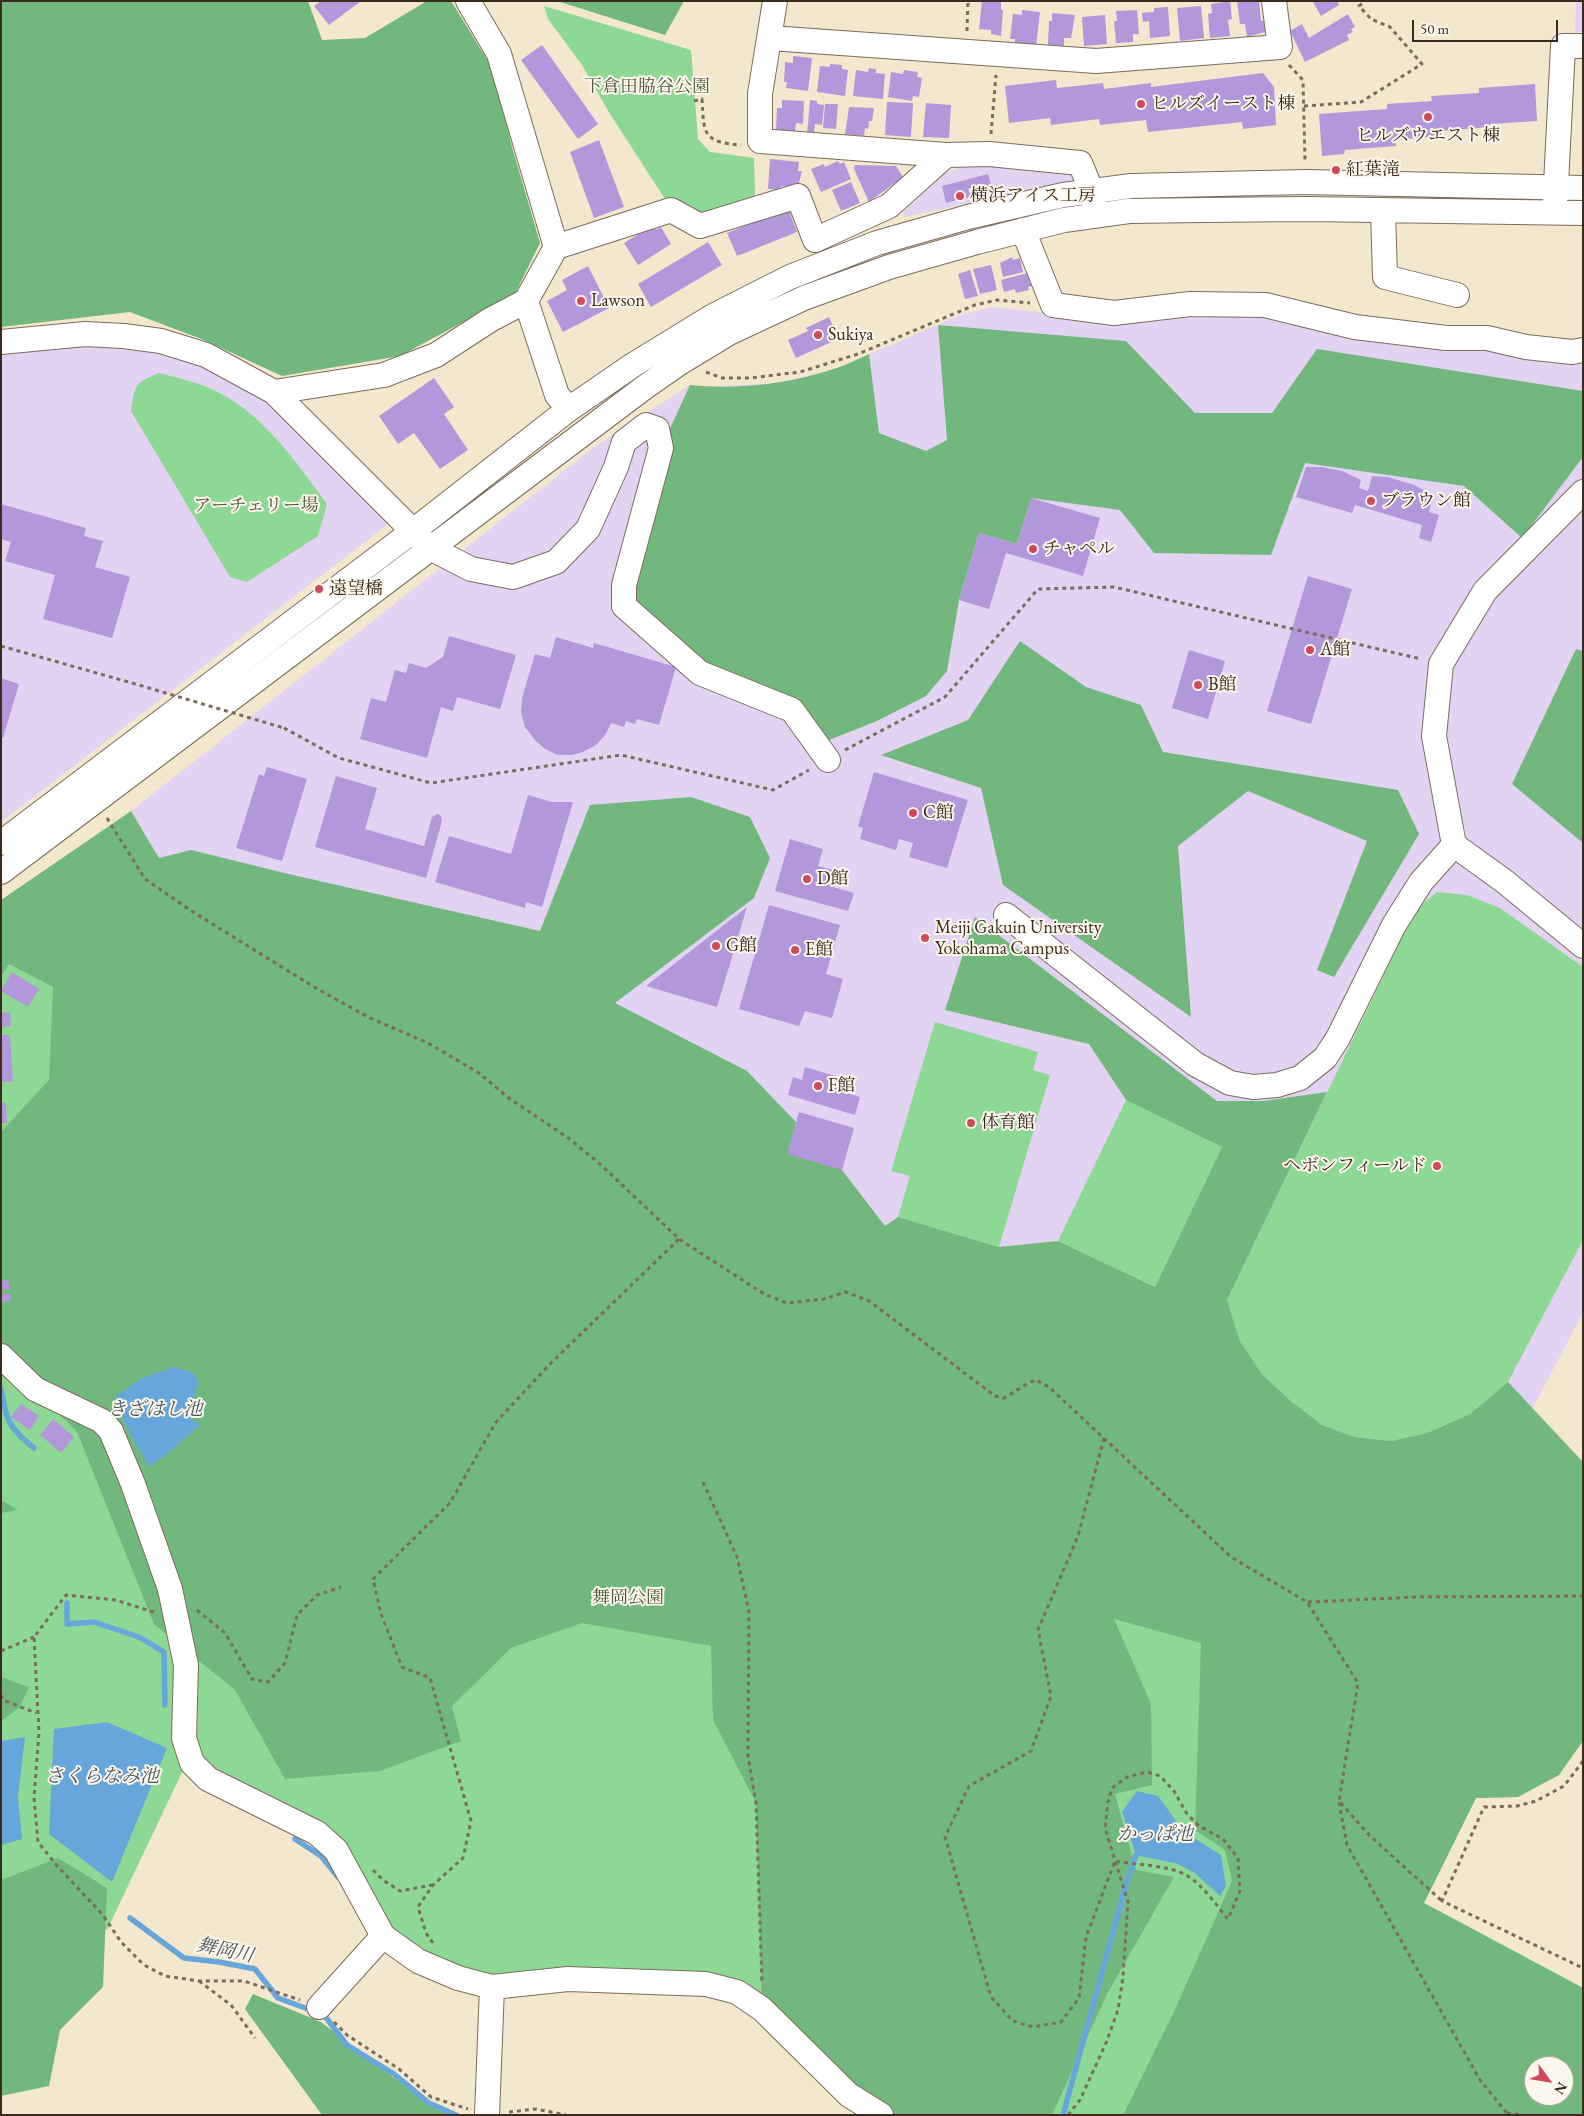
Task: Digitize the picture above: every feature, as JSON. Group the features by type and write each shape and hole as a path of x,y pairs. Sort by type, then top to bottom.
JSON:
{"street":[{"path":"468,1 499,54 556,247"},
{"path":"775,1 760,94 760,141 946,155 989,154 1080,163 1092,192 1097,215"},
{"path":"770,38 1096,61 1280,47 1274,1"},
{"path":"1555,213 1563,46 1583,46"},
{"path":"274,392 384,375 436,355 490,320 526,301 556,247 671,210 700,226 798,196 815,240 889,206 946,155"},
{"path":"1,843 413,531 569,409 633,365 713,316 790,277 877,243 968,217 1063,195 1131,186 1306,182 1583,188"},
{"path":"1383,210 1385,277 1457,295"},
{"path":"4,866 96,800 552,456 682,362 729,333 804,298 890,267 1023,230 1064,220 1129,211 1383,210 1583,213"},
{"path":"1023,230 1053,305 1114,313 1190,304 1265,305 1355,327 1446,338 1487,338 1526,347 1572,352 1583,350"},
{"path":"526,301 557,395 569,409"},
{"path":"1,342 85,334 124,336 162,341 206,355 274,392 430,548 471,569 513,577 556,562 588,529 616,467 624,442 646,425 657,429 662,448 624,585 624,606 700,673 792,710 819,744 828,760"},
{"path":"1583,492 1485,591 1441,664 1434,736 1454,846 1504,881 1583,946"},
{"path":"1006,915 1195,1064 1230,1083 1253,1088 1277,1085 1300,1078 1325,1058 1338,1038 1394,925 1421,882 1454,846"},
{"path":"1,1356 35,1389 102,1421 111,1432 134,1484 170,1589 186,1665 184,1738 192,1763 208,1779 318,1833 336,1850 383,1936 418,1961 458,1978 492,1987 568,1979 706,1984 737,1992 762,2009 849,2094 881,2115"},
{"path":"319,2007 383,1936"},
{"path":"488,2112 492,1987"}],"path":[{"path":"965,52 968,1"},
{"path":"1304,106 1361,102 1422,64 1390,27 1371,19 1359,6 1365,1"},
{"path":"1280,47 1284,60 1303,80 1306,182"},
{"path":"989,154 998,55"},
{"path":"694,101 702,99 704,127 711,138 718,143 752,145 760,141"},
{"path":"682,362 722,378 750,378 800,372 858,354 976,305 997,300 1053,305"},
{"path":"1,646 284,728 339,758 432,783 621,755 773,790 944,697 1038,590 1114,587 1441,664"},
{"path":"96,800 145,879 190,910 314,987 370,1018 428,1043 479,1073 510,1099 567,1137 600,1164 679,1239 764,1294 787,1303 824,1299 846,1292 869,1301 995,1396 1004,1398 1036,1380 1049,1386 1231,1557 1307,1602 1358,1682 1339,1801 1347,1845 1480,2080 1506,2114 1522,2115"},
{"path":"426,1933 418,1907 433,1885 463,1858 471,1821 430,1678 402,1668 381,1614 373,1579 450,1503 496,1422 551,1364 679,1239"},
{"path":"1104,1438 1078,1536 1038,1630 1051,1696 1031,1751 969,1786 945,1837 991,1997 1012,2021 1033,2027 1061,2022 1079,1998 1086,1937 1115,1861"},
{"path":"703,1482 737,1557 749,1612 748,1756 756,1803 762,2009"},
{"path":"170,1589 225,1633 252,1679 268,1682 285,1663 297,1615 317,1595 342,1587"},
{"path":"1,1651 34,1637 66,1595 114,1600 162,1615"},
{"path":"1307,1602 1417,1597 1583,1596"},
{"path":"34,1637 36,1713 39,1732 34,1798 38,1842 58,1867 103,1915 121,1942 144,1964 165,1976 199,1981 244,1981 319,2007 347,2035 399,2069 431,2097 488,2112 536,2109 566,2115"},
{"path":"1,1695 3,1700 36,1713"},
{"path":"1442,1901 1484,1807 1517,1806 1536,1801 1564,1786 1583,1761"},
{"path":"1068,2115 1080,2100 1118,2010 1123,1977 1128,1902 1115,1861 1105,1828 1108,1802 1112,1788 1127,1776 1147,1772 1160,1776 1174,1791 1187,1814 1199,1826 1223,1839 1238,1858 1240,1891 1228,1919 1201,1887 1184,1874 1162,1868 1115,1861"},
{"path":"1339,1801 1370,1836 1442,1901 1583,1968"},
{"path":"371,1868 383,1880 400,1891 433,1885"},
{"path":"199,1981 232,2005 255,2038"}],"shaded area":[{"path":"1576,1 1583,1 1583,32 1575,32"},
{"name":"横浜アイス工房","path":"970,163 1070,170 1073,180 905,217 903,212 945,173"},
{"name":"Meiji Gakuin University Yokohama Campus","path":"992,307 1117,320 1179,314 1260,312 1583,351 1583,1313 1521,1430 1417,1514 170,876 131,811 593,448 690,385 705,387 777,383 835,369 960,315"},
{"path":"106,342 163,349 213,368 264,396 386,516 387,525 1,822 1,350"}],"green space":[{"path":"1,1 308,1 322,40 365,38 427,1 451,1 494,71 512,147 540,243 515,294 400,356 282,376 204,340 130,312 1,327"},
{"path":"557,1 684,1 665,35"},
{"name":"下倉田脇谷公園","path":"544,6 691,50 698,139 710,152 754,158 755,195 725,211 701,219 667,202 610,114 582,65 548,19"},
{"path":"938,325 1126,341 1195,413 1272,413 1317,349 1583,391 1583,457 1522,538 1464,486 1305,463 1271,555 1154,553 1120,510 1031,498 1017,544 979,533 959,600 947,671 926,696 877,721 819,744 792,710 700,673 656,634 624,585 661,448 690,385 726,387 799,379 834,369 869,354 879,433 926,451 947,440"},
{"name":"アーチェリー場","path":"159,373 207,387 226,396 260,422 289,453 327,504 318,536 247,582 230,577 131,411 137,386 145,379"},
{"path":"1020,641 1086,687 1141,705 1163,752 1398,790 1419,834 1334,977 1317,970 1367,841 1248,791 1178,846 1191,1017 1003,885 981,788 881,755 968,720"},
{"path":"1576,649 1583,651 1583,843 1512,784"},
{"name":"舞岡公園","path":"691,797 750,817 770,858 754,898 615,1003 747,1071 842,1170 885,1226 898,1217 999,1247 1058,1241 1155,1287 1222,1147 1126,1100 1089,1044 945,1010 975,917 1217,1101 1263,1101 1327,1092 1227,1300 1240,1341 1262,1374 1292,1402 1322,1425 1355,1437 1391,1441 1427,1433 1470,1414 1508,1382 1583,1462 1583,1741 1559,1775 1518,1797 1476,1798 1424,1903 1583,1988 1583,2115 1123,2115 1173,2014 1232,1881 1225,1850 1195,1830 1201,1643 1114,1619 1151,1704 1152,1785 1115,1794 1136,1870 1174,1877 1107,1994 1052,2115 882,2115 762,2009 756,1803 713,1720 711,1646 582,1623 511,1648 452,1706 461,1741 380,1771 285,1779 235,1690 154,1624 77,1432 1,1356 1,1132 49,1080 53,987 9,964 1,977 1,900 131,811 159,858 191,850 540,931 590,805"},
{"name":"舞岡公園","path":"170,876 1583,1741 1518,1797 1476,1798 1424,1903 1583,1988 1583,2115 882,2115 744,1987 493,1982 425,1959 396,1935 346,1849 186,1764 107,1930 1,1927 1,910"},
{"name":"ヘボンフィールド","path":"1437,892 1467,895 1500,908 1583,967 1583,1240 1508,1382 1470,1414 1427,1433 1391,1441 1355,1437 1322,1425 1292,1402 1262,1374 1240,1341 1227,1300 1409,923 1420,906"},
{"name":"体育館","path":"935,1022 1038,1052 1033,1070 1050,1075 999,1247 898,1217 910,1176 891,1171"},
{"path":"1126,1100 1222,1147 1155,1287 1058,1241"},
{"path":"1,1500 18,1510 1,1513"},
{"path":"1,1677 29,1687 19,1708 1,1721"},
{"path":"58,1858 107,1888 103,1987 60,2030 49,2086 1,2096 1,1880"},
{"path":"253,1994 321,2022 427,2103 463,2115 322,2115 245,2009"}],"water":[{"name":"きざはし池","path":"174,1367 193,1373 199,1381 189,1413 194,1422 201,1424 166,1455 149,1467 124,1422 116,1396 142,1378"},
{"name":"さくらなみ池","path":"107,1722 167,1748 112,1882 49,1834 54,1729"},
{"path":"25,1737 18,1797 22,1839 1,1845 1,1741"},
{"name":"かっぱ池","path":"1137,1791 1158,1796 1184,1832 1221,1855 1226,1886 1220,1896 1195,1873 1178,1864 1136,1855 1122,1812"}],"building":[{"path":"321,1 361,1 329,25 314,6"},
{"path":"982,1 1001,1 1001,10 1003,10 1001,36 991,34 991,30 979,29"},
{"path":"1230,1 1232,19 1228,20 1230,36 1210,38 1208,14 1212,13 1211,4"},
{"path":"1237,1 1259,1 1261,21 1264,21 1265,32 1247,37 1245,24 1240,24"},
{"path":"1337,1 1339,5 1321,16 1313,2"},
{"path":"1201,6 1204,38 1180,41 1177,8"},
{"path":"1168,7 1170,36 1150,38 1149,21 1143,22 1142,13 1154,12 1154,8"},
{"path":"1022,10 1040,12 1036,47 1015,44 1015,39 1010,39 1013,14 1022,15"},
{"path":"1137,10 1139,34 1133,34 1133,42 1116,43 1114,21 1117,21 1116,11"},
{"path":"1052,13 1075,15 1071,38 1064,38 1064,46 1048,45 1049,21 1052,21"},
{"path":"1348,14 1355,27 1351,29 1353,32 1347,35 1349,40 1305,62 1290,31 1302,24 1309,38"},
{"path":"1105,15 1107,44 1084,46 1082,17"},
{"path":"542,45 598,124 578,139 521,60"},
{"path":"793,56 812,58 808,91 786,88 787,82 784,82 785,62 793,63"},
{"path":"830,64 842,65 842,69 848,70 845,96 817,92 820,66 830,67"},
{"path":"869,68 876,69 876,73 885,74 883,99 853,96 856,70 868,72"},
{"path":"904,70 918,72 917,77 922,78 919,97 913,96 912,101 888,97 891,72 903,74"},
{"name":"ヒルズイースト棟","path":"1263,73 1274,87 1276,125 1243,129 1242,122 1148,132 1146,120 1100,125 1099,119 1051,125 1050,118 1009,123 1005,86 1056,80 1057,88 1103,83 1104,89 1151,83 1151,87"},
{"name":"ヒルズウエスト棟","path":"1535,84 1537,121 1490,124 1489,127 1441,131 1441,136 1395,140 1396,146 1345,150 1344,154 1322,156 1319,114 1387,109 1387,104 1432,101 1431,96 1479,93 1479,88"},
{"path":"782,100 804,101 803,124 796,123 795,132 776,131 777,108 782,108"},
{"path":"810,100 824,105 822,125 815,124 814,135 807,135"},
{"path":"887,102 913,103 911,137 885,135"},
{"path":"926,103 951,105 949,138 923,137"},
{"path":"825,104 838,104 836,129 823,128"},
{"path":"849,107 874,108 872,121 869,121 868,129 865,128 864,136 845,134"},
{"path":"599,140 624,207 594,218 570,152"},
{"path":"770,159 799,162 798,171 802,171 798,187 781,186 781,190 768,189"},
{"path":"838,161 840,164 844,162 851,179 821,192 811,169 824,164 825,167"},
{"path":"855,165 896,166 903,177 869,202 854,169"},
{"path":"988,174 993,191 946,203 942,186"},
{"path":"851,182 860,203 841,211 832,190"},
{"path":"788,208 797,232 737,256 727,233"},
{"path":"653,225 656,230 661,227 671,244 638,265 624,243"},
{"path":"708,242 722,265 651,307 638,284"},
{"path":"1012,257 1013,260 1020,258 1023,272 1003,277 1000,263"},
{"path":"991,265 997,290 980,294 973,269"},
{"path":"588,266 609,308 563,332 547,301 567,290 562,280"},
{"path":"970,270 978,296 965,299 958,274"},
{"path":"1031,272 1034,285 1028,287 1029,290 1016,293 1015,289 1004,292 1001,280"},
{"name":"Sukiya","path":"829,317 838,339 796,358 788,340 808,331 806,328"},
{"path":"434,378 454,407 444,414 468,450 440,469 414,433 398,444 379,416"},
{"name":"ブラウン館","path":"1306,467 1321,467 1342,471 1361,480 1359,488 1368,491 1372,476 1388,477 1414,485 1433,495 1429,512 1439,515 1431,542 1419,538 1422,525 1355,505 1352,513 1296,497"},
{"name":"チャペル","path":"1031,498 1100,518 1083,576 1006,553 989,609 959,600 979,533 1017,544"},
{"path":"1,504 86,528 84,536 103,541 95,567 130,577 112,638 43,619 55,575 5,561 11,542 1,539"},
{"name":"A館","path":"1308,576 1352,589 1311,724 1267,711"},
{"path":"449,636 516,655 500,709 457,697 453,711 441,707 427,758 360,739 371,698 386,702 395,670 406,673 409,663 426,668 443,657"},
{"path":"556,637 593,648 594,643 676,667 659,725 637,719 635,724 626,721 624,727 611,723 606,734 596,745 583,752 572,755 558,755 545,749 525,727 521,713 522,698 535,654 550,658"},
{"name":"B館","path":"1189,650 1225,661 1208,719 1172,708"},
{"path":"1,678 19,684 3,738 1,738"},
{"path":"267,767 307,779 282,861 236,848 259,774 264,776"},
{"name":"C館","path":"874,772 968,800 947,868 909,857 913,843 899,839 896,850 860,839 863,828 858,826"},
{"path":"336,776 377,788 365,829 424,846 432,817 438,814 441,816 442,821 426,878 315,847"},
{"path":"528,795 552,802 573,802 542,907 526,902 525,908 435,882 449,836 511,854"},
{"name":"D館","path":"790,839 823,849 818,866 837,871 833,887 854,893 848,911 775,891"},
{"name":"E館","path":"769,905 840,925 826,974 843,979 832,1018 805,1011 799,1026 739,1009"},
{"name":"G館","path":"747,907 717,1007 646,986"},
{"path":"12,972 39,989 28,1007 1,991"},
{"path":"10,1012 11,1026 1,1027 1,1013"},
{"path":"1,1035 10,1035 13,1082 1,1082"},
{"name":"F館","path":"805,1067 848,1080 844,1092 860,1097 855,1115 788,1095 793,1077 802,1080"},
{"path":"1,1103 6,1103 7,1123 1,1123"},
{"path":"799,1112 854,1128 842,1170 787,1154"},
{"path":"9,1280 10,1289 1,1290 1,1281"},
{"path":"10,1293 11,1301 1,1302 1,1294"},
{"path":"21,1404 39,1416 30,1430 11,1417"},
{"path":"53,1419 74,1437 61,1453 40,1435"}],"waterway":[{"path":"1,1388 7,1416 13,1428 34,1448"},
{"path":"67,1603 67,1624 94,1622 139,1637 164,1652 165,1705"},
{"path":"295,1839 321,1856 338,1877"},
{"path":"1063,2115 1127,1881 1136,1855"},
{"name":"舞岡川","path":"130,1918 184,1958 255,1969 278,1998 324,2015 347,2045 394,2074 429,2103 456,2115"}],"place":[{"name":"ヒルズイースト棟","path":"1141,104"},
{"name":"ヒルズウエスト棟","path":"1428,117"},
{"name":"紅葉滝","path":"1336,170"},
{"name":"横浜アイス工房","path":"960,196"},
{"name":"Lawson","path":"581,301"},
{"name":"Sukiya","path":"818,335"},
{"name":"ブラウン館","path":"1371,501"},
{"name":"チャペル","path":"1033,549"},
{"name":"遠望橋","path":"319,589"},
{"name":"A館","path":"1310,650"},
{"name":"B館","path":"1198,685"},
{"name":"C館","path":"913,813"},
{"name":"D館","path":"807,879"},
{"name":"Meiji Gakuin University Yokohama Campus","path":"925,938"},
{"name":"G館","path":"716,946"},
{"name":"E館","path":"795,950"},
{"name":"F館","path":"818,1086"},
{"name":"体育館","path":"971,1123"},
{"name":"ヘボンフィールド","path":"1437,1166"}]}
